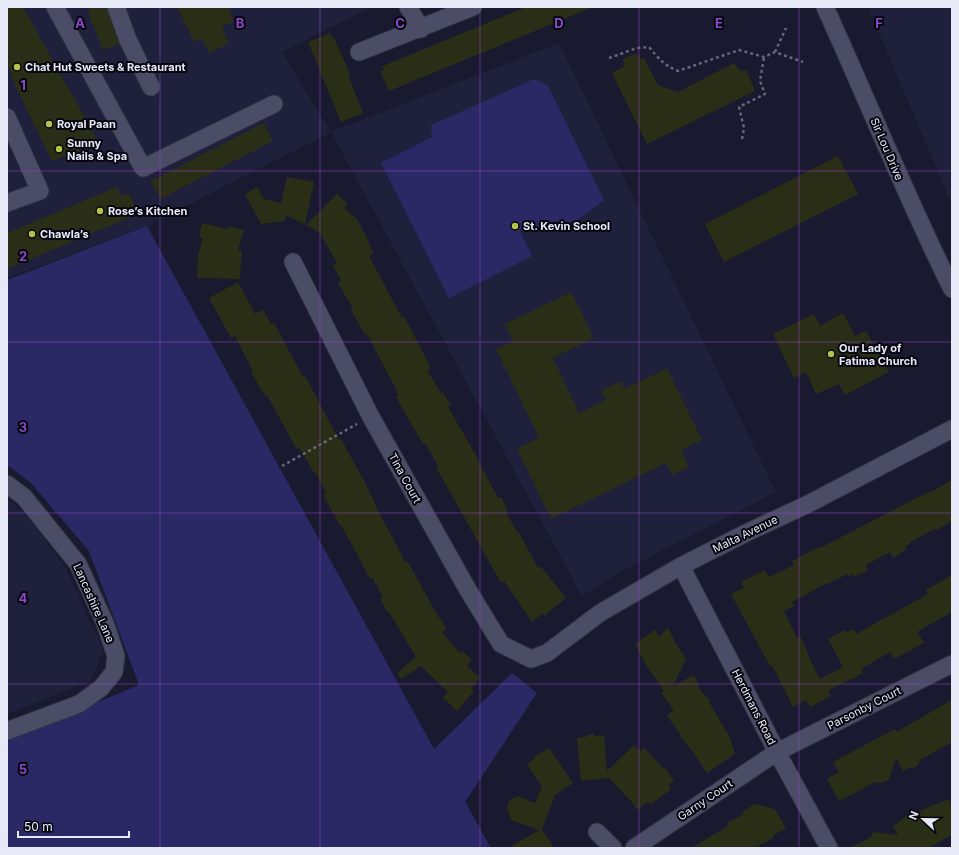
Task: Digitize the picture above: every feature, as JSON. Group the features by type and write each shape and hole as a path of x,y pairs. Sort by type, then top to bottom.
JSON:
{"street":[{"path":"55,7 143,168 274,104"},
{"path":"116,7 128,40 151,87"},
{"path":"408,7 421,28"},
{"path":"359,52 473,7"},
{"name":"Sir Lou Drive","path":"825,7 860,84 893,164 925,235 952,289"},
{"path":"7,117 40,191 7,203"},
{"name":"Tina Court","path":"292,262 371,417 468,590 501,644 531,659 548,653"},
{"name":"Malta Avenue","path":"548,653 600,613 681,566 808,504 952,429"},
{"name":"Lancashire Lane","path":"7,484 24,497 78,564 105,623 116,658 114,672 101,688 79,704 7,731"},
{"name":"Herdmans Road","path":"681,566 776,752 829,848"},
{"name":"Parsonby Court","path":"776,752 952,664"},
{"name":"Garny Court","path":"634,848 776,752"},
{"path":"598,832 613,848"}],"path":[{"path":"609,58 637,48 649,47 661,62 678,71 739,50 764,57 775,52 786,28"},
{"path":"775,52 803,62"},
{"path":"742,139 744,128 739,107 765,94 760,81 764,57"},
{"path":"282,466 371,417"}],"shaded area":[{"path":"7,7 371,7 282,52 331,132 147,226 7,278"},
{"path":"868,7 952,7 952,202 947,193"},
{"name":"St. Kevin School","path":"559,43 776,492 616,574 582,596 331,132"},
{"path":"534,79 548,86 604,200 576,221 543,231 519,229 532,256 449,298 381,163 432,137 431,125"},
{"path":"147,226 434,749 512,673 537,693 465,802 491,848 7,848 7,740 139,685 89,551 30,482 7,465 7,280"},
{"path":"7,499 32,521 66,569 103,650 91,681 7,714"}],"building":[{"path":"7,7 23,7 99,143 52,161 16,87 7,64"},
{"path":"87,7 106,7 119,44 103,50"},
{"path":"177,7 228,7 234,21 222,26 229,43 209,53 202,38 194,42"},
{"path":"526,7 593,7 389,91 380,71 384,70 383,66"},
{"path":"330,33 331,37 333,36 350,74 348,75 363,113 341,122 308,42"},
{"path":"637,53 640,59 644,58 658,85 678,92 734,63 741,72 746,69 755,91 647,144 612,73 625,66 623,59"},
{"path":"264,123 273,141 160,199 151,181"},
{"path":"838,156 858,194 724,262 705,224"},
{"path":"287,177 314,182 305,225 286,215 285,221 261,224 245,194 257,187 264,199 281,203"},
{"path":"117,187 121,196 129,193 138,214 7,269 7,233"},
{"path":"337,194 348,204 344,208 357,219 374,253 369,256 402,318 404,316 431,368 427,370 451,406 448,407 478,459 498,498 501,497 508,511 506,512 517,532 518,531 538,568 541,567 566,598 544,616 543,613 532,622 504,581 501,583 436,467 438,466 425,443 423,444 396,397 399,395 367,334 365,335 351,310 353,309 338,283 341,280 333,266 337,263 320,233 306,225"},
{"path":"202,223 228,229 229,226 244,230 238,250 242,251 240,279 197,278 198,256 203,238 199,237"},
{"path":"238,282 255,314 263,310 271,324 274,323 303,377 305,376 339,440 341,439 362,477 406,563 408,562 439,618 447,629 442,632 460,653 462,651 472,660 467,666 480,678 471,688 474,691 457,711 443,698 448,692 421,666 401,679 397,673 416,657 389,612 388,613 380,599 383,598 372,577 370,579 341,525 340,526 323,494 326,492 315,472 314,473 299,447 296,448 267,395 265,396 251,372 253,371 235,336 231,338 209,298"},
{"path":"571,292 594,338 553,358 579,413 606,400 601,391 621,381 624,389 667,368 702,440 681,450 689,467 672,475 666,463 551,519 517,449 539,438 496,349 513,341 505,324"},
{"name":"Our Lady of Fatima Church","path":"843,313 855,336 866,331 889,372 845,395 839,384 816,394 806,372 794,378 773,334 814,314 820,326"},
{"path":"952,480 952,521 909,543 910,544 905,547 906,550 893,558 890,552 866,565 868,570 855,577 853,574 849,577 847,574 828,584 827,583 792,602 794,606 784,611 797,638 800,636 820,679 843,667 828,639 845,630 847,632 854,629 856,634 928,594 926,590 952,575 952,612 917,632 924,643 894,659 890,652 861,669 863,673 828,691 831,696 810,707 806,700 793,707 772,665 770,666 731,594 744,588 741,582 765,570 769,577 794,565 792,561 928,492 929,493"},
{"path":"668,627 686,659 673,686 694,675 701,692 711,701 709,702 730,738 735,754 707,773 667,716 674,710 661,692 664,691 645,663 635,644 655,630 659,637"},
{"path":"952,700 952,742 920,760 918,765 913,768 911,767 903,771 896,758 889,780 882,783 876,782 839,801 827,779 839,772 833,762 895,729 896,732"},
{"path":"593,734 595,736 604,735 607,771 634,745 640,751 644,748 664,769 665,768 674,781 668,785 671,789 650,805 648,802 637,810 631,801 608,777 581,781 577,738 586,737 587,735"},
{"path":"549,748 573,783 555,795 542,829 554,848 508,848 539,830 511,820 507,807 509,800 518,796 535,803 542,787 527,764 534,759 534,757"},
{"path":"948,799 952,806 952,835 928,848 850,848 871,837 872,834 876,832 898,835 893,826 903,818 908,815 911,816 934,804 935,805"},
{"path":"755,804 775,809 786,828 774,835 773,838 755,848 691,848 728,826 727,823 744,814 742,812"}],"place":[{"name":"Chat Hut Sweets & Restaurant","path":"17,67"},
{"name":"Royal Paan","path":"49,124"},
{"name":"Sunny Nails & Spa","path":"59,149"},
{"name":"Rose’s Kitchen","path":"100,211"},
{"name":"St. Kevin School","path":"515,226"},
{"name":"Chawla’s","path":"32,234"},
{"name":"Our Lady of Fatima Church","path":"831,354"}]}
